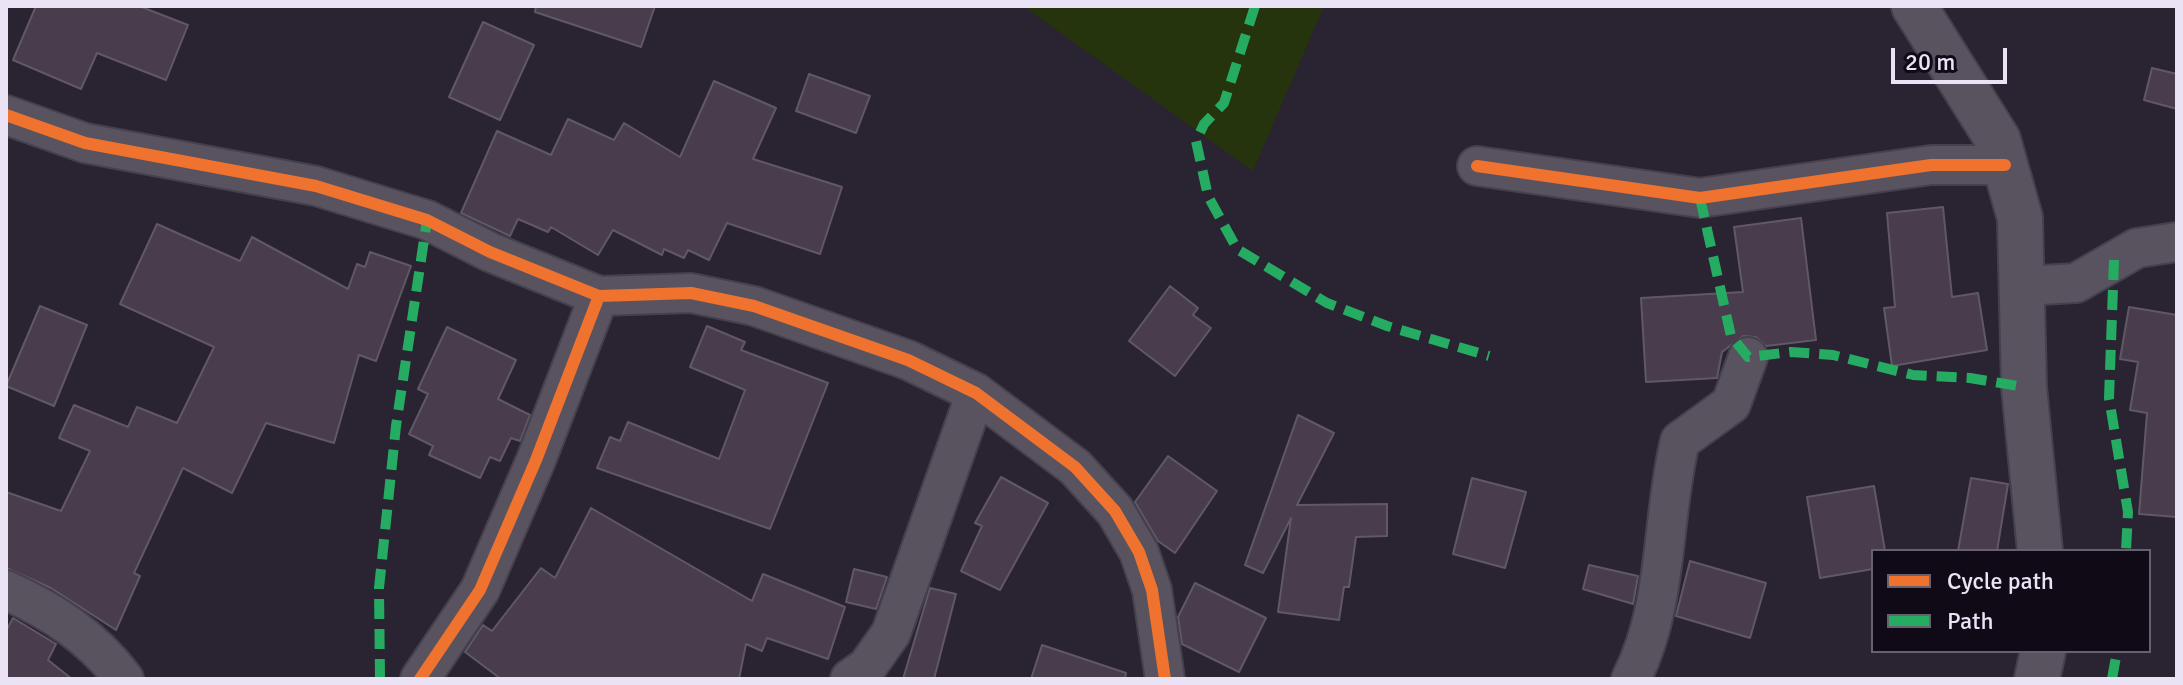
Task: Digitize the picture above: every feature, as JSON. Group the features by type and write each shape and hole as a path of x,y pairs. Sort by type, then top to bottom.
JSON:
{"main road":[{"path":"1914,6 1992,129 2020,218 2024,387 2040,549"},
{"path":"2037,679 2043,653"}],"street":[{"path":"6,115 85,143 316,186 427,220 490,252 599,296 691,293 754,306 908,360 976,393 1075,467 1115,511 1139,552 1152,590 1165,679"},
{"path":"1477,166 1700,198 1931,165 2005,165"},
{"path":"2023,286 2076,283 2137,248 2177,242"},
{"path":"420,679 480,590 536,460 599,296"},
{"path":"1631,679 1650,634 1667,505 1680,441 1731,404 1748,357"},
{"path":"850,679 867,667 891,633 976,393"},
{"path":"6,590 80,631 102,650 124,679"}],"green space":[{"path":"1023,6 1324,6 1253,171"}],"building":[{"path":"36,6 139,6 188,25 166,80 97,53 81,89 13,60"},
{"path":"536,6 655,6 641,47 535,12"},
{"path":"483,22 534,45 500,120 449,97"},
{"path":"2152,68 2177,74 2177,109 2144,100"},
{"path":"809,74 870,96 856,133 796,111"},
{"path":"714,81 776,108 753,159 842,187 820,254 727,223 709,260 688,250 684,258 664,249 662,255 613,230 598,255 551,227 548,232 518,219 510,236 461,213 497,131 551,155 568,119 614,140 624,123 680,157"},
{"path":"1943,207 1952,297 1978,293 1987,350 1892,366 1884,308 1895,307 1887,213"},
{"path":"1801,218 1816,340 1766,346 1756,337 1743,336 1722,352 1717,378 1646,382 1641,298 1743,292 1734,227"},
{"path":"157,224 240,261 252,237 348,289 357,264 365,267 370,252 411,266 376,361 359,355 334,443 266,423 232,493 183,468 134,573 140,576 116,630 51,588 6,568 6,492 61,511 90,451 59,438 74,405 128,427 137,407 177,423 214,347 120,304"},
{"path":"1170,286 1198,308 1193,315 1211,328 1175,376 1129,341"},
{"path":"40,306 87,325 54,406 6,386"},
{"path":"2129,307 2177,315 2177,517 2139,514 2147,413 2130,410 2138,362 2120,359"},
{"path":"707,326 745,342 741,350 828,383 770,529 597,468 610,437 620,441 628,422 719,459 745,390 690,367"},
{"path":"447,327 516,360 498,399 530,415 520,441 511,438 500,461 490,457 480,478 429,455 433,446 409,434 428,394 418,389"},
{"path":"1298,415 1334,433 1297,505 1387,504 1387,536 1356,537 1349,587 1344,587 1339,620 1278,612 1291,518 1263,573 1245,565"},
{"path":"1168,456 1217,491 1175,553 1158,541 1135,502"},
{"path":"1001,477 1048,503 1000,590 961,571 982,526 975,523"},
{"path":"1472,478 1526,492 1505,568 1453,554"},
{"path":"1971,478 2008,484 1997,549 1958,549"},
{"path":"1874,486 1885,549 1871,549 1871,569 1820,578 1807,497"},
{"path":"591,508 752,601 763,574 845,607 828,659 767,638 762,651 746,644 739,679 501,679 465,652 483,625 492,631 541,568 555,578"},
{"path":"1690,561 1766,583 1750,638 1676,616"},
{"path":"1589,565 1638,576 1633,604 1583,589"},
{"path":"854,569 887,577 876,609 846,602"},
{"path":"1195,583 1266,618 1239,672 1182,644 1178,617"},
{"path":"930,588 956,594 934,679 903,679"},
{"path":"13,618 56,644 48,660 72,679 6,679 6,631"},
{"path":"1042,645 1126,673 1125,679 1031,679"}],"marked path":[{"path":"1255,6 1224,103 1204,124 1196,141 1208,196 1237,249 1327,303 1387,326 1489,356"},
{"path":"1700,198 1731,336 1748,357 1791,352 1833,355 1913,375 1970,378 2024,387"},
{"path":"380,679 379,588 396,426 427,220"},
{"path":"2114,260 2109,398 2128,512 2126,549"},
{"path":"2112,679 2117,653"}],"cycle path":[{"path":"6,115 85,143 316,186 427,220 490,252 599,296 691,293 754,306 908,360 976,393 1075,467 1115,511 1139,552 1152,590 1165,679"},
{"path":"1477,166 1700,198 1931,165 2005,165"},
{"path":"420,679 480,590 536,460 599,296"}]}
